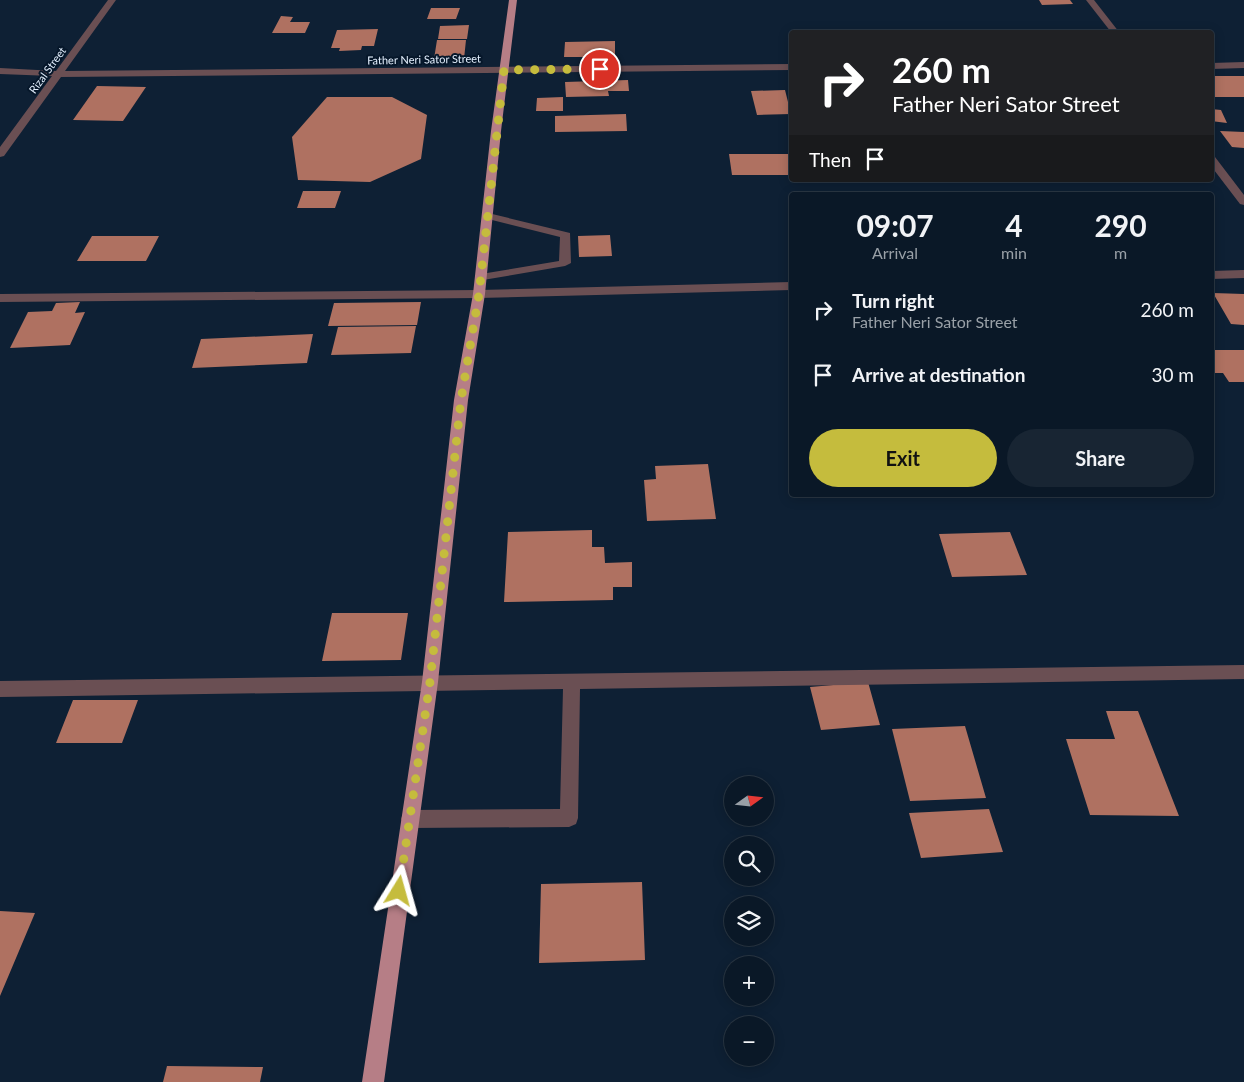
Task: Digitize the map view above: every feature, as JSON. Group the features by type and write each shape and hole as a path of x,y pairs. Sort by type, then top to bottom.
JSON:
{"main road":[{"path":"373,1082 430,682 461,400 479,294 513,0"}],"street":[{"name":"Rizal Street","path":"0,154 112,0"},
{"path":"1090,0 1112,30"},
{"path":"1214,66 1244,65"},
{"name":"Father Neri Sator Street","path":"0,71 58,74 789,67"},
{"path":"1214,163 1244,202"},
{"path":"481,278 565,263 566,235 488,216"},
{"path":"1214,275 1244,274"},
{"path":"0,298 479,294 789,286"},
{"path":"0,689 1244,672"},
{"path":"410,819 570,818 572,682"}],"building":[{"path":"1039,0 1070,0 1073,4 1042,5"},
{"path":"431,8 460,8 456,19 427,19"},
{"path":"281,16 293,17 290,22 310,22 305,33 272,33"},
{"path":"469,25 467,39 438,39 440,26"},
{"path":"378,29 374,46 362,46 361,50 339,51 340,48 331,48 337,30"},
{"path":"437,40 466,40 464,59 434,59"},
{"path":"615,41 615,57 564,57 565,42"},
{"path":"1214,76 1244,76 1244,97 1214,97"},
{"path":"628,80 629,91 608,91 609,96 566,97 565,82"},
{"path":"97,86 146,87 123,121 73,120"},
{"path":"785,90 789,114 757,115 751,91"},
{"path":"327,97 392,97 427,115 421,159 370,182 298,180 292,137"},
{"path":"563,97 563,111 536,111 537,98"},
{"path":"1214,109 1221,110 1227,123 1214,121"},
{"path":"626,114 627,131 555,132 555,116"},
{"path":"1220,131 1244,132 1244,148 1232,147"},
{"path":"729,154 789,154 789,175 732,175"},
{"path":"303,191 341,191 335,208 297,208"},
{"path":"610,235 612,256 579,257 578,236"},
{"path":"92,236 159,236 146,261 77,261"},
{"path":"1214,293 1244,294 1244,325 1231,324"},
{"path":"80,302 75,313 85,312 70,345 10,348 28,312 52,311 56,303"},
{"path":"421,302 417,325 328,326 334,303"},
{"path":"416,326 411,353 331,355 338,327"},
{"path":"313,334 307,363 192,368 201,339"},
{"path":"1214,350 1244,350 1244,382 1229,382 1223,373 1214,373"},
{"path":"708,464 716,519 647,521 644,480 656,479 655,466"},
{"path":"592,530 592,547 604,547 605,563 632,562 632,587 613,587 613,600 504,602 508,532"},
{"path":"1010,532 1027,575 952,577 939,534"},
{"path":"332,613 408,613 401,660 322,661"},
{"path":"868,682 880,725 821,730 810,687"},
{"path":"73,700 138,700 122,743 56,743"},
{"path":"1106,711 1138,711 1179,816 1090,815 1066,739 1115,739"},
{"path":"965,726 986,798 910,801 892,729"},
{"path":"989,809 1003,852 921,858 909,813"},
{"path":"642,882 645,960 539,963 541,884"},
{"path":"0,911 35,913 0,996"},
{"path":"167,1066 263,1067 260,1082 163,1082"}],"route":[{"path":"399,891 430,682 461,400 479,294 504,70 600,69"}]}
